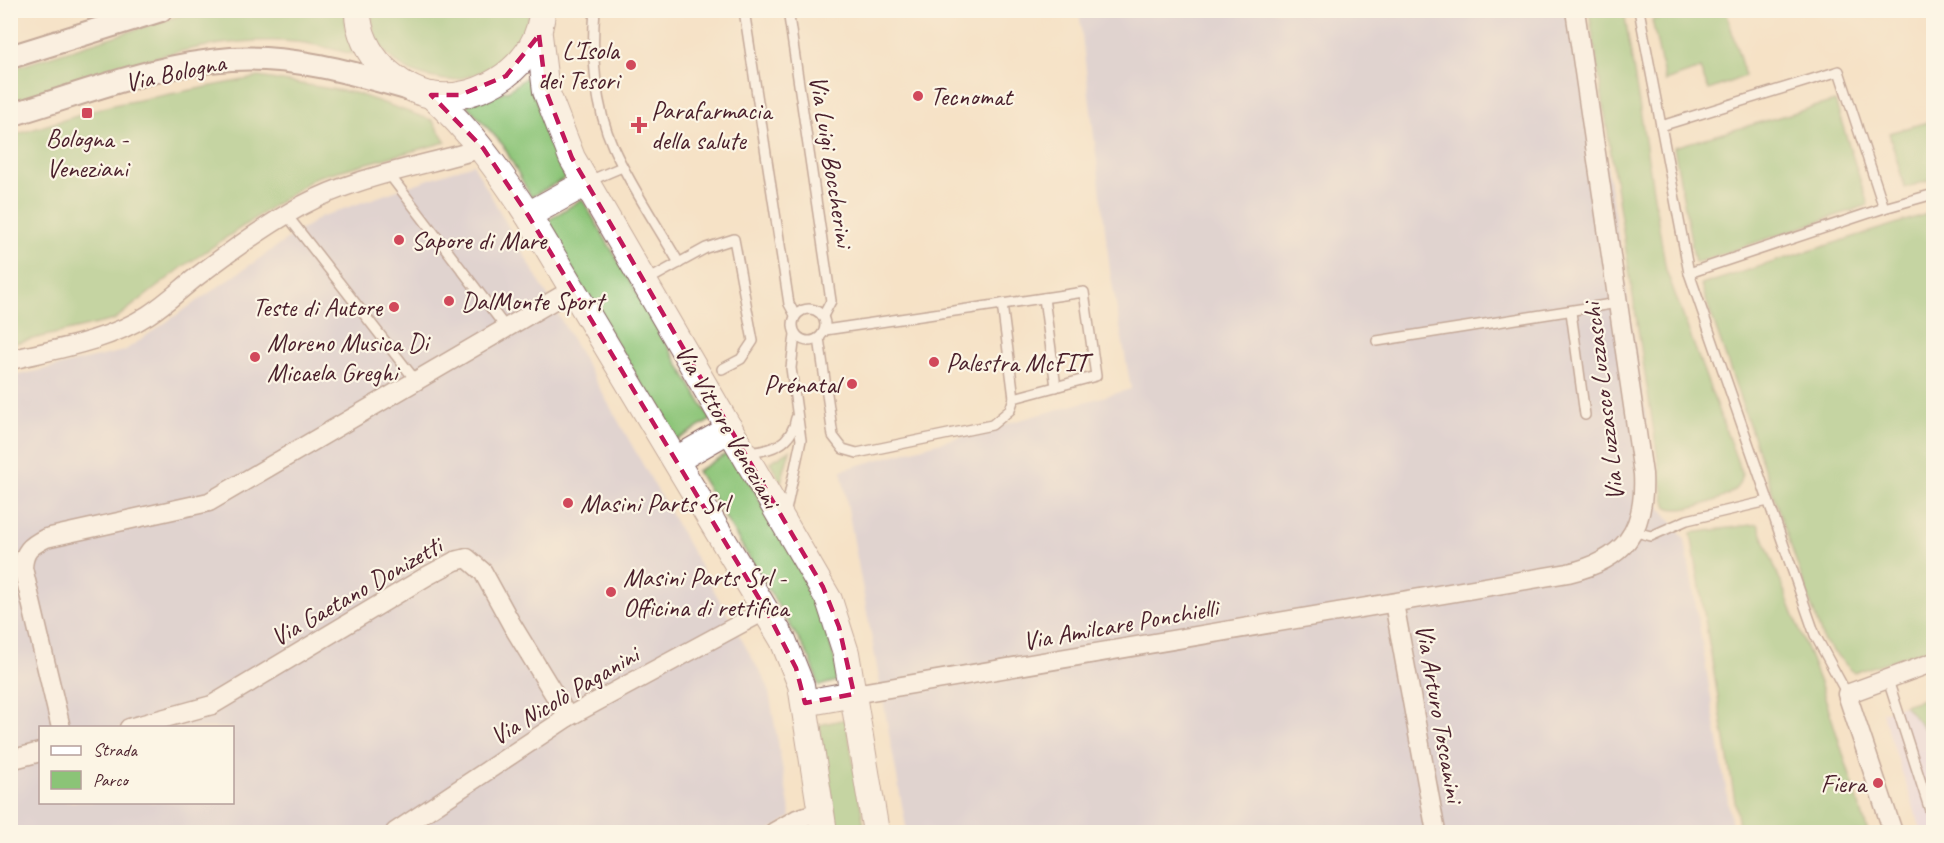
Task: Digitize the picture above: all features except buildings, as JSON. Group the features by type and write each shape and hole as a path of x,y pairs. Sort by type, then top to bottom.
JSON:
{"main road":[{"path":"358,10 369,52 397,80 422,92 459,121 483,148 528,215 766,610 796,669 805,704 823,822"},
{"name":"Via Bologna","path":"422,92 460,95 485,87 506,76 528,53 542,19"},
{"name":"Via Vittore Veneziani","path":"542,19 546,91 568,149 830,600 842,637 854,694 876,832"},
{"path":"528,215 586,183"},
{"path":"676,460 730,429"},
{"path":"805,704 854,694"}],"street":[{"path":"10,57 161,10"},
{"name":"Via Luzzasco Luzzaschi","path":"1394,603 1593,567 1614,554 1641,515 1643,474 1575,10"},
{"name":"Via Bologna","path":"10,115 178,66 233,59 294,61 422,92"},
{"path":"10,360 99,338 126,327 149,314 228,252 286,214 330,193 483,148"},
{"path":"61,726 23,568 24,554 32,544 46,538 209,502 573,290"},
{"name":"Via Gaetano Donizetti","path":"136,726 212,705 427,576 455,561 466,558 483,572 568,717"},
{"name":"Via Amilcare Ponchielli","path":"854,694 1394,603"},
{"name":"Via Arturo Toscanini","path":"1394,603 1436,832"},
{"name":"Via Nicolò Paganini","path":"395,832 568,717 766,610"},
{"path":"1893,832 1847,694 1887,677 1934,662"},
{"path":"10,760 39,752"},
{"path":"774,832 797,819 823,822"}],"lane":[{"path":"595,10 595,56 602,111 611,144 622,167 679,263"},
{"path":"744,10 789,304 795,315"},
{"name":"Via Luigi Boccherini","path":"788,10 831,301 823,316 822,334 833,436 848,452 857,453 984,428 1004,416 1010,410 1014,398"},
{"path":"1640,10 1689,273 1815,635 1847,694"},
{"path":"1661,126 1839,71 1884,208"},
{"path":"586,183 622,167"},
{"path":"389,174 506,328"},
{"path":"1689,273 1884,208 1934,194"},
{"path":"286,214 416,381"},
{"path":"644,282 706,248 734,239 753,341 741,359 723,369"},
{"path":"795,334 806,341 822,334 1002,304 1084,292 1096,376 1014,398 1002,304"},
{"path":"1044,298 1056,387"},
{"path":"1377,341 1618,303"},
{"path":"784,521 800,451 791,357 795,334 792,324 795,315 808,309 823,316"},
{"path":"1571,312 1585,415"},
{"path":"744,453 766,451 789,437 795,427 797,407"},
{"path":"1632,531 1651,536 1687,520 1768,501"},
{"path":"1887,677 1933,820"}],"highlighted area":[{"path":"539,35 546,91 572,158 823,587 839,627 854,694 805,703 796,668 766,610 528,215 483,148 431,95 460,95 506,76"}],"shaded area":[{"path":"1079,11 1583,11 1660,507 1685,540 1733,832 907,832 841,470 1131,389 1110,271"},
{"path":"473,164 768,686 791,817 768,832 11,832 10,377 124,351 320,217"},
{"path":"1933,696 1933,832 1922,832 1882,712"}],"green space":[{"path":"194,11 346,11 345,27 353,54 295,42 259,41 222,44 150,58 11,102 11,69"},
{"path":"372,11 529,11 522,37 504,57 479,72 448,80 410,71 390,56 376,36"},
{"path":"1589,11 1624,11 1666,270 1742,474 1739,484 1732,492 1704,505 1674,509 1667,507 1664,497"},
{"path":"1684,11 1726,11 1745,76 1709,90 1700,69 1665,81 1652,20"},
{"path":"528,76 543,120 571,175 531,197 503,145 466,104 509,90"},
{"path":"259,77 355,93 432,120 446,142 316,177 184,266 114,320 11,344 11,136 113,105"},
{"path":"1835,101 1868,205 1695,263 1674,147"},
{"path":"1931,121 1934,130 1933,179 1905,188 1889,133"},
{"path":"582,199 711,420 675,441 544,223"},
{"path":"1933,212 1933,647 1854,673 1824,642 1701,285"},
{"path":"790,450 781,482 770,462"},
{"path":"731,451 819,600 840,680 819,686 811,660 697,471"},
{"path":"1758,524 1822,688 1868,832 1740,832 1691,533"},
{"path":"1934,696 1933,739 1904,705"},
{"path":"846,719 865,832 838,832 819,725"}],"place":[{"name":"L'Isola dei Tesori","path":"631,65"},
{"name":"Tecnomat","path":"918,96"},
{"name":"Bologna - Veneziani","path":"87,113"},
{"name":"Parafarmacia della salute","path":"639,125"},
{"name":"Sapore di Mare","path":"399,240"},
{"name":"DalMonte Sport","path":"449,301"},
{"name":"Teste di Autore","path":"394,307"},
{"name":"Moreno Musica Di Micaela Greghi","path":"255,357"},
{"name":"Palestra McFIT","path":"934,362"},
{"name":"Prénatal","path":"852,384"},
{"name":"Masini Parts Srl","path":"568,503"},
{"name":"Masini Parts Srl - Officina di rettifica","path":"611,592"},
{"name":"Fiera","path":"1878,783"}]}
